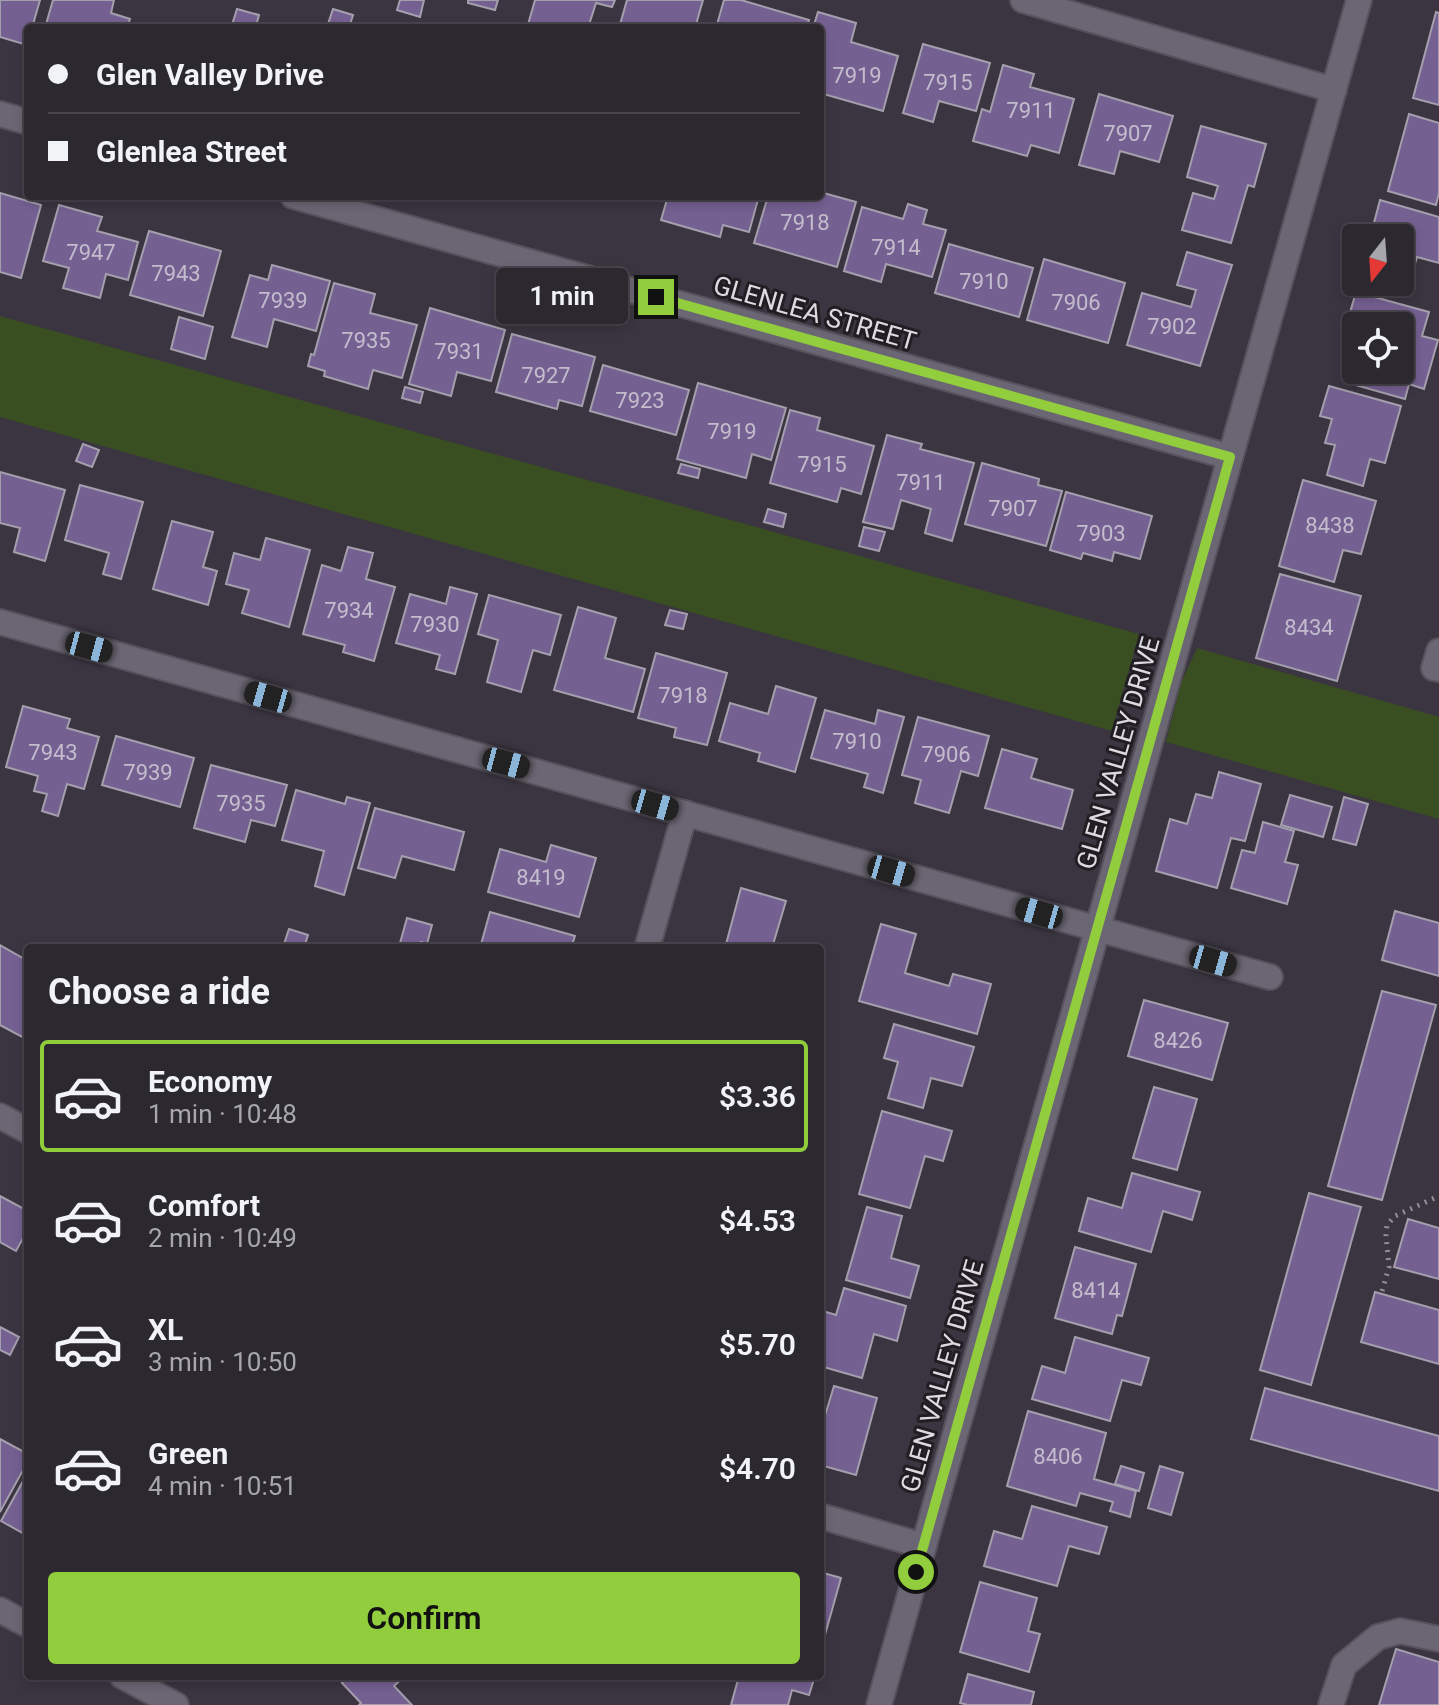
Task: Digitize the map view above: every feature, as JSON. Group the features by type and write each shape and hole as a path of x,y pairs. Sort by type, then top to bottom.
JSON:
{"street":[{"path":"1023,0 1334,90"},
{"name":"GLEN VALLEY DRIVE","path":"879,1705 1359,0"},
{"path":"0,114 24,121"},
{"name":"GLENLEA STREET","path":"307,200 1230,457"},
{"path":"0,622 1270,977"},
{"path":"1439,651 1434,668 1439,669"},
{"path":"648,944 685,813"},
{"path":"0,1116 24,1129"},
{"path":"824,1517 924,1546"},
{"path":"0,1610 24,1623"},
{"path":"1331,1705 1344,1665 1378,1637 1400,1631 1439,1639"},
{"path":"129,1680 176,1705"}],"path":[{"path":"1382,1291 1389,1267 1387,1225 1395,1216 1439,1196"}],"green space":[{"path":"0,316 1139,634 1112,731 0,417"},
{"path":"1197,648 1439,717 1439,819 1166,742 1181,683"}],"building":[{"path":"0,0 40,0 33,24 24,24 24,44 0,37"},
{"path":"53,0 114,0 111,13 130,19 128,24 46,24"},
{"path":"400,0 424,0 420,17 397,10"},
{"path":"468,0 498,0 495,10 468,3"},
{"path":"535,0 615,0 612,7 596,3 589,24 528,24"},
{"path":"627,0 703,0 696,24 620,24"},
{"path":"724,0 741,0 809,20 808,24 717,24"},
{"path":"237,9 259,15 257,24 232,24"},
{"path":"333,9 353,15 350,24 328,24"},
{"path":"818,12 856,23 851,42 898,56 883,111 824,94 824,24 814,24"},
{"path":"1436,12 1439,13 1439,105 1413,98"},
{"path":"923,44 990,63 976,111 939,101 933,122 903,113"},
{"path":"1003,65 1034,74 1030,87 1074,99 1059,153 1031,145 1027,156 973,141 982,109 990,112"},
{"path":"1099,94 1173,116 1159,162 1120,151 1114,174 1079,165"},
{"path":"1409,114 1439,123 1439,193 1436,205 1388,191"},
{"path":"1201,126 1266,144 1254,187 1248,185 1231,243 1182,230 1193,193 1214,199 1218,186 1187,177"},
{"path":"0,193 41,205 21,278 0,272"},
{"path":"824,193 856,202 837,267 754,243 767,200 824,200"},
{"path":"667,200 758,200 749,232 723,225 720,237 661,220"},
{"path":"1380,200 1439,217 1439,263 1417,257 1414,267 1414,224 1374,224"},
{"path":"908,204 927,210 923,224 946,230 932,277 886,264 881,282 844,271 862,207 903,219"},
{"path":"59,205 102,217 97,231 138,242 128,280 106,274 100,298 63,288 69,268 43,261"},
{"path":"149,231 221,251 203,316 130,295"},
{"path":"949,244 1033,268 1019,317 935,293"},
{"path":"1187,252 1232,265 1200,366 1127,345 1142,293 1191,307 1196,290 1177,285"},
{"path":"1044,259 1125,283 1108,343 1027,320"},
{"path":"272,265 330,281 316,331 274,319 267,347 232,337 250,275 268,280"},
{"path":"334,283 375,294 370,313 417,325 402,378 373,370 368,389 324,376 325,371 308,366 311,354 314,355"},
{"path":"1355,296 1371,296 1429,312 1422,336 1438,340 1424,389 1409,384 1414,384 1414,312 1350,312"},
{"path":"430,308 505,330 491,381 457,372 451,396 409,384"},
{"path":"179,317 213,327 205,359 171,349"},
{"path":"512,334 595,357 582,406 559,400 557,409 496,392"},
{"path":"603,365 689,390 676,435 590,411"},
{"path":"698,383 786,408 771,460 752,454 746,478 677,459"},
{"path":"1352,384 1409,384 1405,399"},
{"path":"1329,386 1401,406 1385,463 1370,459 1363,486 1327,475 1335,445 1325,443 1332,419 1320,416"},
{"path":"405,387 423,392 420,403 402,398"},
{"path":"790,410 820,418 817,430 874,446 861,494 841,488 837,502 770,483"},
{"path":"887,435 922,444 920,449 974,463 952,541 925,533 931,509 901,500 893,529 863,522"},
{"path":"83,444 99,450 92,467 76,461"},
{"path":"982,463 1039,479 1038,485 1062,491 1046,546 965,524"},
{"path":"681,464 700,469 698,478 678,473"},
{"path":"0,472 65,490 45,561 14,552 20,528 0,523"},
{"path":"1303,480 1376,501 1361,554 1343,550 1334,582 1279,566"},
{"path":"80,485 143,502 121,579 103,574 109,553 65,540"},
{"path":"1066,492 1152,516 1140,559 1114,552 1112,561 1083,553 1081,559 1050,550"},
{"path":"768,509 786,514 783,527 764,522"},
{"path":"172,521 213,532 203,567 217,571 208,605 153,589"},
{"path":"864,527 885,532 879,551 859,546"},
{"path":"266,538 310,550 289,627 242,613 249,590 226,584 234,553 260,560"},
{"path":"348,547 373,553 366,579 395,587 374,661 343,652 345,645 303,634 322,565 341,571"},
{"path":"1280,574 1361,596 1337,681 1256,658"},
{"path":"450,587 477,594 455,674 436,669 440,655 396,643 410,594 446,604"},
{"path":"489,595 561,615 550,655 533,650 521,692 487,682 498,640 478,634"},
{"path":"578,607 616,618 605,658 645,669 633,712 554,690"},
{"path":"670,610 687,614 683,629 665,625"},
{"path":"656,653 727,673 707,745 674,737 676,728 638,718"},
{"path":"776,686 816,698 795,772 758,761 760,753 719,741 730,703 768,714"},
{"path":"23,706 70,719 67,728 99,737 84,789 67,784 58,816 42,811 47,794 34,791 38,776 6,767"},
{"path":"825,710 875,724 878,710 904,717 883,793 864,787 868,774 811,758"},
{"path":"918,717 989,736 978,776 961,771 949,813 915,803 921,780 902,775"},
{"path":"116,736 194,758 180,807 102,785"},
{"path":"1002,749 1037,759 1031,778 1073,790 1062,829 985,808"},
{"path":"211,765 287,785 275,826 251,820 245,842 194,828"},
{"path":"1219,772 1261,784 1245,841 1231,838 1217,888 1156,871 1170,819 1187,824 1196,794 1212,798"},
{"path":"296,790 345,804 347,797 370,803 344,895 315,886 324,851 282,840"},
{"path":"1290,795 1332,807 1323,837 1281,825"},
{"path":"1344,797 1368,804 1356,845 1333,839"},
{"path":"375,808 464,832 454,870 402,856 395,878 358,868"},
{"path":"1263,822 1294,831 1285,862 1298,865 1287,904 1231,888 1242,850 1255,853"},
{"path":"551,845 596,858 579,917 488,892 500,849 546,862"},
{"path":"741,888 786,901 773,944 726,944"},
{"path":"1395,911 1439,923 1439,976 1382,960"},
{"path":"490,912 575,936 572,944 481,944"},
{"path":"407,918 432,925 427,944 400,943"},
{"path":"881,924 916,934 905,973 949,986 953,974 991,984 977,1034 859,1001"},
{"path":"289,929 308,935 305,944 284,944"},
{"path":"0,945 24,959 24,1038 0,1025"},
{"path":"1382,991 1436,1005 1382,1200 1328,1186"},
{"path":"1144,1000 1228,1023 1212,1080 1128,1056"},
{"path":"894,1024 974,1047 962,1086 931,1078 923,1108 888,1098 898,1062 884,1058"},
{"path":"1154,1087 1197,1099 1177,1170 1133,1158"},
{"path":"882,1111 952,1131 943,1161 925,1156 910,1208 859,1194"},
{"path":"1132,1173 1200,1192 1192,1220 1163,1211 1151,1252 1079,1231 1088,1198 1122,1208"},
{"path":"1309,1193 1361,1207 1311,1385 1260,1370"},
{"path":"0,1196 24,1209 24,1236 16,1251 0,1242"},
{"path":"867,1207 902,1216 891,1258 919,1266 910,1298 846,1280"},
{"path":"1408,1219 1439,1228 1439,1279 1394,1267"},
{"path":"1075,1247 1136,1264 1122,1316 1117,1315 1112,1334 1055,1318"},
{"path":"844,1288 906,1306 897,1341 874,1334 862,1378 824,1367 824,1311 836,1315"},
{"path":"1375,1292 1439,1310 1439,1364 1361,1342"},
{"path":"0,1327 19,1337 10,1355 0,1350"},
{"path":"1075,1337 1149,1358 1141,1385 1122,1380 1110,1421 1032,1399 1042,1366 1065,1373"},
{"path":"834,1386 877,1398 856,1475 824,1466 824,1419"},
{"path":"1265,1388 1439,1436 1439,1491 1251,1439"},
{"path":"1028,1411 1106,1433 1094,1479 1136,1491 1130,1517 1110,1511 1113,1502 1080,1493 1076,1506 1007,1486"},
{"path":"0,1439 24,1452 24,1468 0,1512"},
{"path":"1121,1466 1144,1473 1139,1491 1115,1484"},
{"path":"1160,1466 1183,1473 1171,1515 1148,1508"},
{"path":"24,1479 24,1534 1,1521"},
{"path":"1032,1506 1107,1527 1099,1554 1069,1546 1057,1586 984,1566 994,1531 1022,1539"},
{"path":"824,1573 841,1578 824,1638"},
{"path":"980,1582 1037,1598 1028,1631 1040,1634 1029,1672 960,1652"},
{"path":"1396,1649 1439,1662 1439,1705 1379,1705"},
{"path":"968,1674 1034,1692 1031,1705 960,1703"},
{"path":"345,1680 401,1680 394,1686 412,1705 359,1705 361,1703 342,1683"},
{"path":"738,1680 814,1680 809,1695 792,1690 788,1705 731,1705"}],"route":[{"path":"656,297 1230,457 916,1572"}]}
